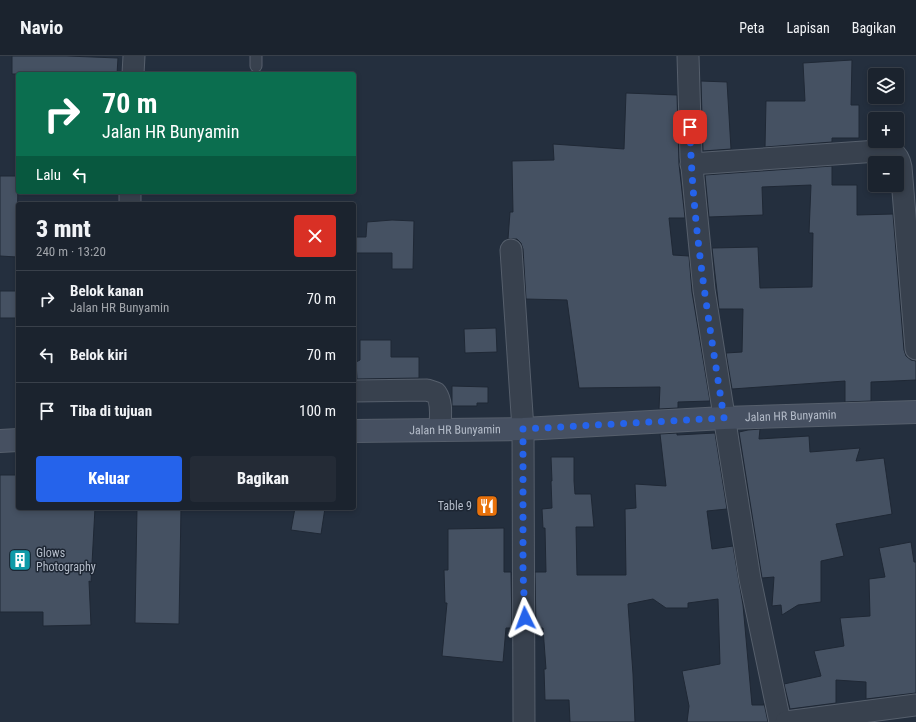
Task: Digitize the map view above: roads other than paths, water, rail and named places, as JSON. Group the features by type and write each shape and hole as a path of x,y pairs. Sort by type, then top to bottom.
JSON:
{"main road":[{"name":"Jalan HR Bunyamin","path":"356,431 523,429 724,418 916,412"},
{"path":"0,440 16,440"}],"street":[{"path":"133,72 134,56"},
{"path":"688,56 692,164 704,290 750,579 780,722"},
{"path":"692,164 878,151 895,153 899,157 901,166 916,349"},
{"path":"511,250 523,429 524,722"},
{"path":"356,391 427,390 436,392 439,396 441,407 440,430"},
{"path":"786,722 916,706"}],"place":[{"name":"Table 9","path":"487,506"},
{"name":"Glows Photography","path":"20,560"}]}
